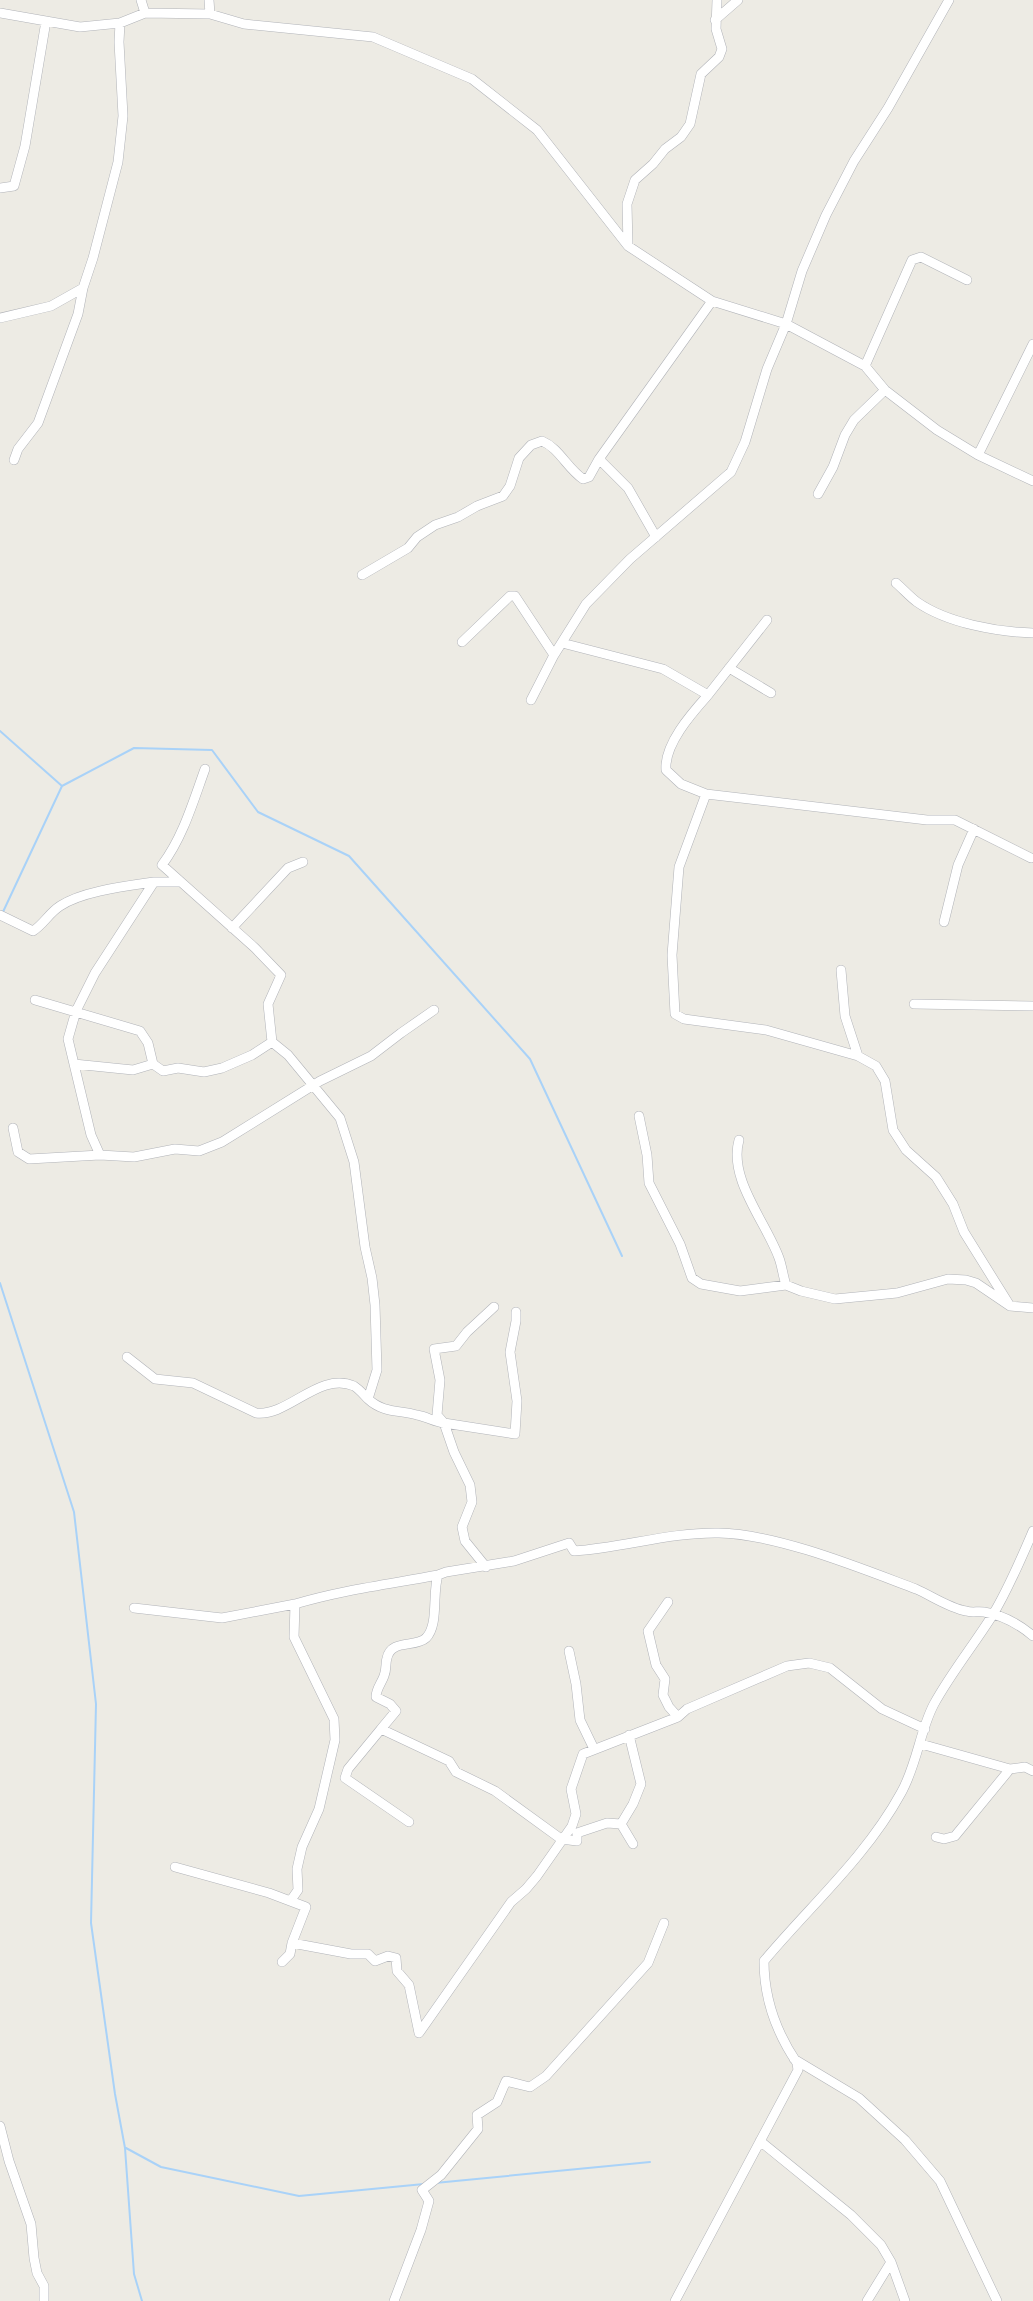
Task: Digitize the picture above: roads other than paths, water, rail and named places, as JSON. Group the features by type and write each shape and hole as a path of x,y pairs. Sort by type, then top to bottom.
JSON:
{"street":[{"path":"141,0 145,13"},
{"path":"209,0 210,14"},
{"path":"628,246 627,204 635,180 653,164 665,149 681,137 690,124 701,74 719,57 722,49 715,20 717,0"},
{"path":"715,20 738,0"},
{"path":"531,700 554,655 586,604 630,559 731,472 745,442 767,369 786,324 802,271 826,215 854,161 888,108 949,0"},
{"path":"0,13 80,27 120,23 145,13 210,14 244,24 373,37 472,79 537,130 628,246 711,301 786,324 865,366 885,390 937,430 978,455 1033,481"},
{"path":"0,188 14,186 17,181 46,21"},
{"path":"15,460 18,449 38,423 78,314 82,288 93,258 118,162 123,116 120,23"},
{"path":"865,366 912,260 921,257 967,280"},
{"path":"0,318 51,306 82,288"},
{"path":"362,576 408,548 417,537 435,525 502,496 510,486 519,458 531,445 542,441 550,444 576,474 583,479 590,477 599,459 711,301"},
{"path":"978,455 1033,345"},
{"path":"818,494 854,420 885,390"},
{"path":"599,459 628,488 656,537"},
{"path":"896,583 918,602 960,622 1006,632 1033,633"},
{"path":"462,642 510,596 515,596 554,655"},
{"path":"767,620 690,716 666,755 666,770 681,784 706,794 927,820 955,820 1031,858"},
{"path":"562,643 663,669 708,695"},
{"path":"729,668 771,693"},
{"path":"205,769 183,827 170,855 162,866 232,928 280,975 268,1004 272,1042 288,1055 340,1118 354,1162 365,1247 372,1278 377,1370 368,1399"},
{"path":"706,794 679,867 672,955 675,1014 684,1019 766,1030 858,1056 876,1066 885,1080 892,1130 906,1150 936,1177 953,1204 964,1232 1010,1305"},
{"path":"944,922 958,865 974,829"},
{"path":"232,928 288,868 303,862"},
{"path":"0,915 33,931 42,925 57,907 74,898 154,882 181,882"},
{"path":"100,1155 91,1135 68,1040 76,1011 95,973 154,882"},
{"path":"841,970 845,1016 858,1056"},
{"path":"35,1000 76,1011 108,1023 140,1030 148,1043 153,1064 163,1071 178,1068 204,1072 222,1068 252,1055 272,1042"},
{"path":"914,1004 1033,1006"},
{"path":"13,1128 18,1152 29,1159 100,1155 134,1157 175,1149 199,1151 222,1142 342,1068 371,1056 400,1033 434,1011"},
{"path":"74,1064 133,1070 153,1064"},
{"path":"639,1116 647,1155 649,1183 680,1244 692,1278 701,1284 740,1291 786,1285 835,1299 897,1293 948,1279 966,1280 976,1283 1010,1305 1033,1308"},
{"path":"739,1140 736,1151 738,1170 779,1258 786,1285"},
{"path":"486,1567 465,1541 462,1527 472,1502 470,1485 454,1452 444,1423 437,1415 440,1380 435,1349 456,1346 467,1332 494,1307"},
{"path":"127,1357 155,1379 193,1383 256,1413 266,1414 321,1388 337,1383 355,1386 375,1406 389,1411 419,1415 434,1422 515,1434 517,1401 510,1352 516,1312"},
{"path":"675,2301 798,2070 794,2058 775,2025 767,1995 764,1961 799,1919 847,1869 882,1825 903,1791 933,1705 993,1614 1033,1531"},
{"path":"134,1608 222,1618 295,1604 334,1592 360,1590 514,1561 569,1543 574,1551 600,1550 696,1533 722,1533 762,1538 809,1551 966,1611 993,1614 1022,1627 1033,1636"},
{"path":"409,1822 345,1778 348,1769 396,1711 390,1704 376,1697 376,1691 387,1668 387,1657 394,1648 419,1642 426,1638 432,1629 435,1584 438,1575"},
{"path":"668,1602 648,1631 656,1665 665,1679 663,1695 669,1707 678,1717"},
{"path":"291,1900 298,1890 297,1869 302,1847 319,1809 335,1740 334,1719 294,1637 295,1604"},
{"path":"569,1651 580,1720 594,1749"},
{"path":"292,1943 351,1954 368,1954 375,1960 388,1956 396,1958 397,1971 409,1986 419,2033 511,1902 532,1882 572,1826 576,1814 571,1789 583,1754 678,1717 687,1709 787,1666 808,1663 830,1668 882,1709 925,1729"},
{"path":"381,1729 449,1761 456,1772 495,1791 561,1839 577,1841 577,1833 608,1823 621,1824"},
{"path":"621,1824 641,1784 629,1735"},
{"path":"921,1744 1010,1768 1025,1767 1033,1771"},
{"path":"936,1837 944,1839 955,1836 962,1830 1010,1768"},
{"path":"621,1824 633,1844"},
{"path":"175,1867 291,1900 306,1907 290,1954 282,1962"},
{"path":"394,2301 421,2230 429,2201 422,2190 441,2175 478,2129 477,2115 497,2102 506,2080 530,2087 546,2076 618,1997 648,1963 664,1923"},
{"path":"794,2058 859,2098 905,2140 926,2164 940,2181 997,2301"},
{"path":"0,2126 9,2161 31,2224 34,2258 37,2272 44,2286 44,2301"},
{"path":"760,2141 851,2215 880,2245 891,2262 904,2301"},
{"path":"867,2301 891,2262"}],"waterway":[{"path":"0,731 62,786 134,748 212,750 258,812 349,856 530,1059 622,1256"},
{"path":"2,914 62,786"},
{"path":"0,1283 74,1512 96,1704 91,1923 115,2094 125,2148 134,2274 142,2301"},
{"path":"126,2148 161,2167 299,2196 424,2184"},
{"path":"435,2183 650,2162"}]}
